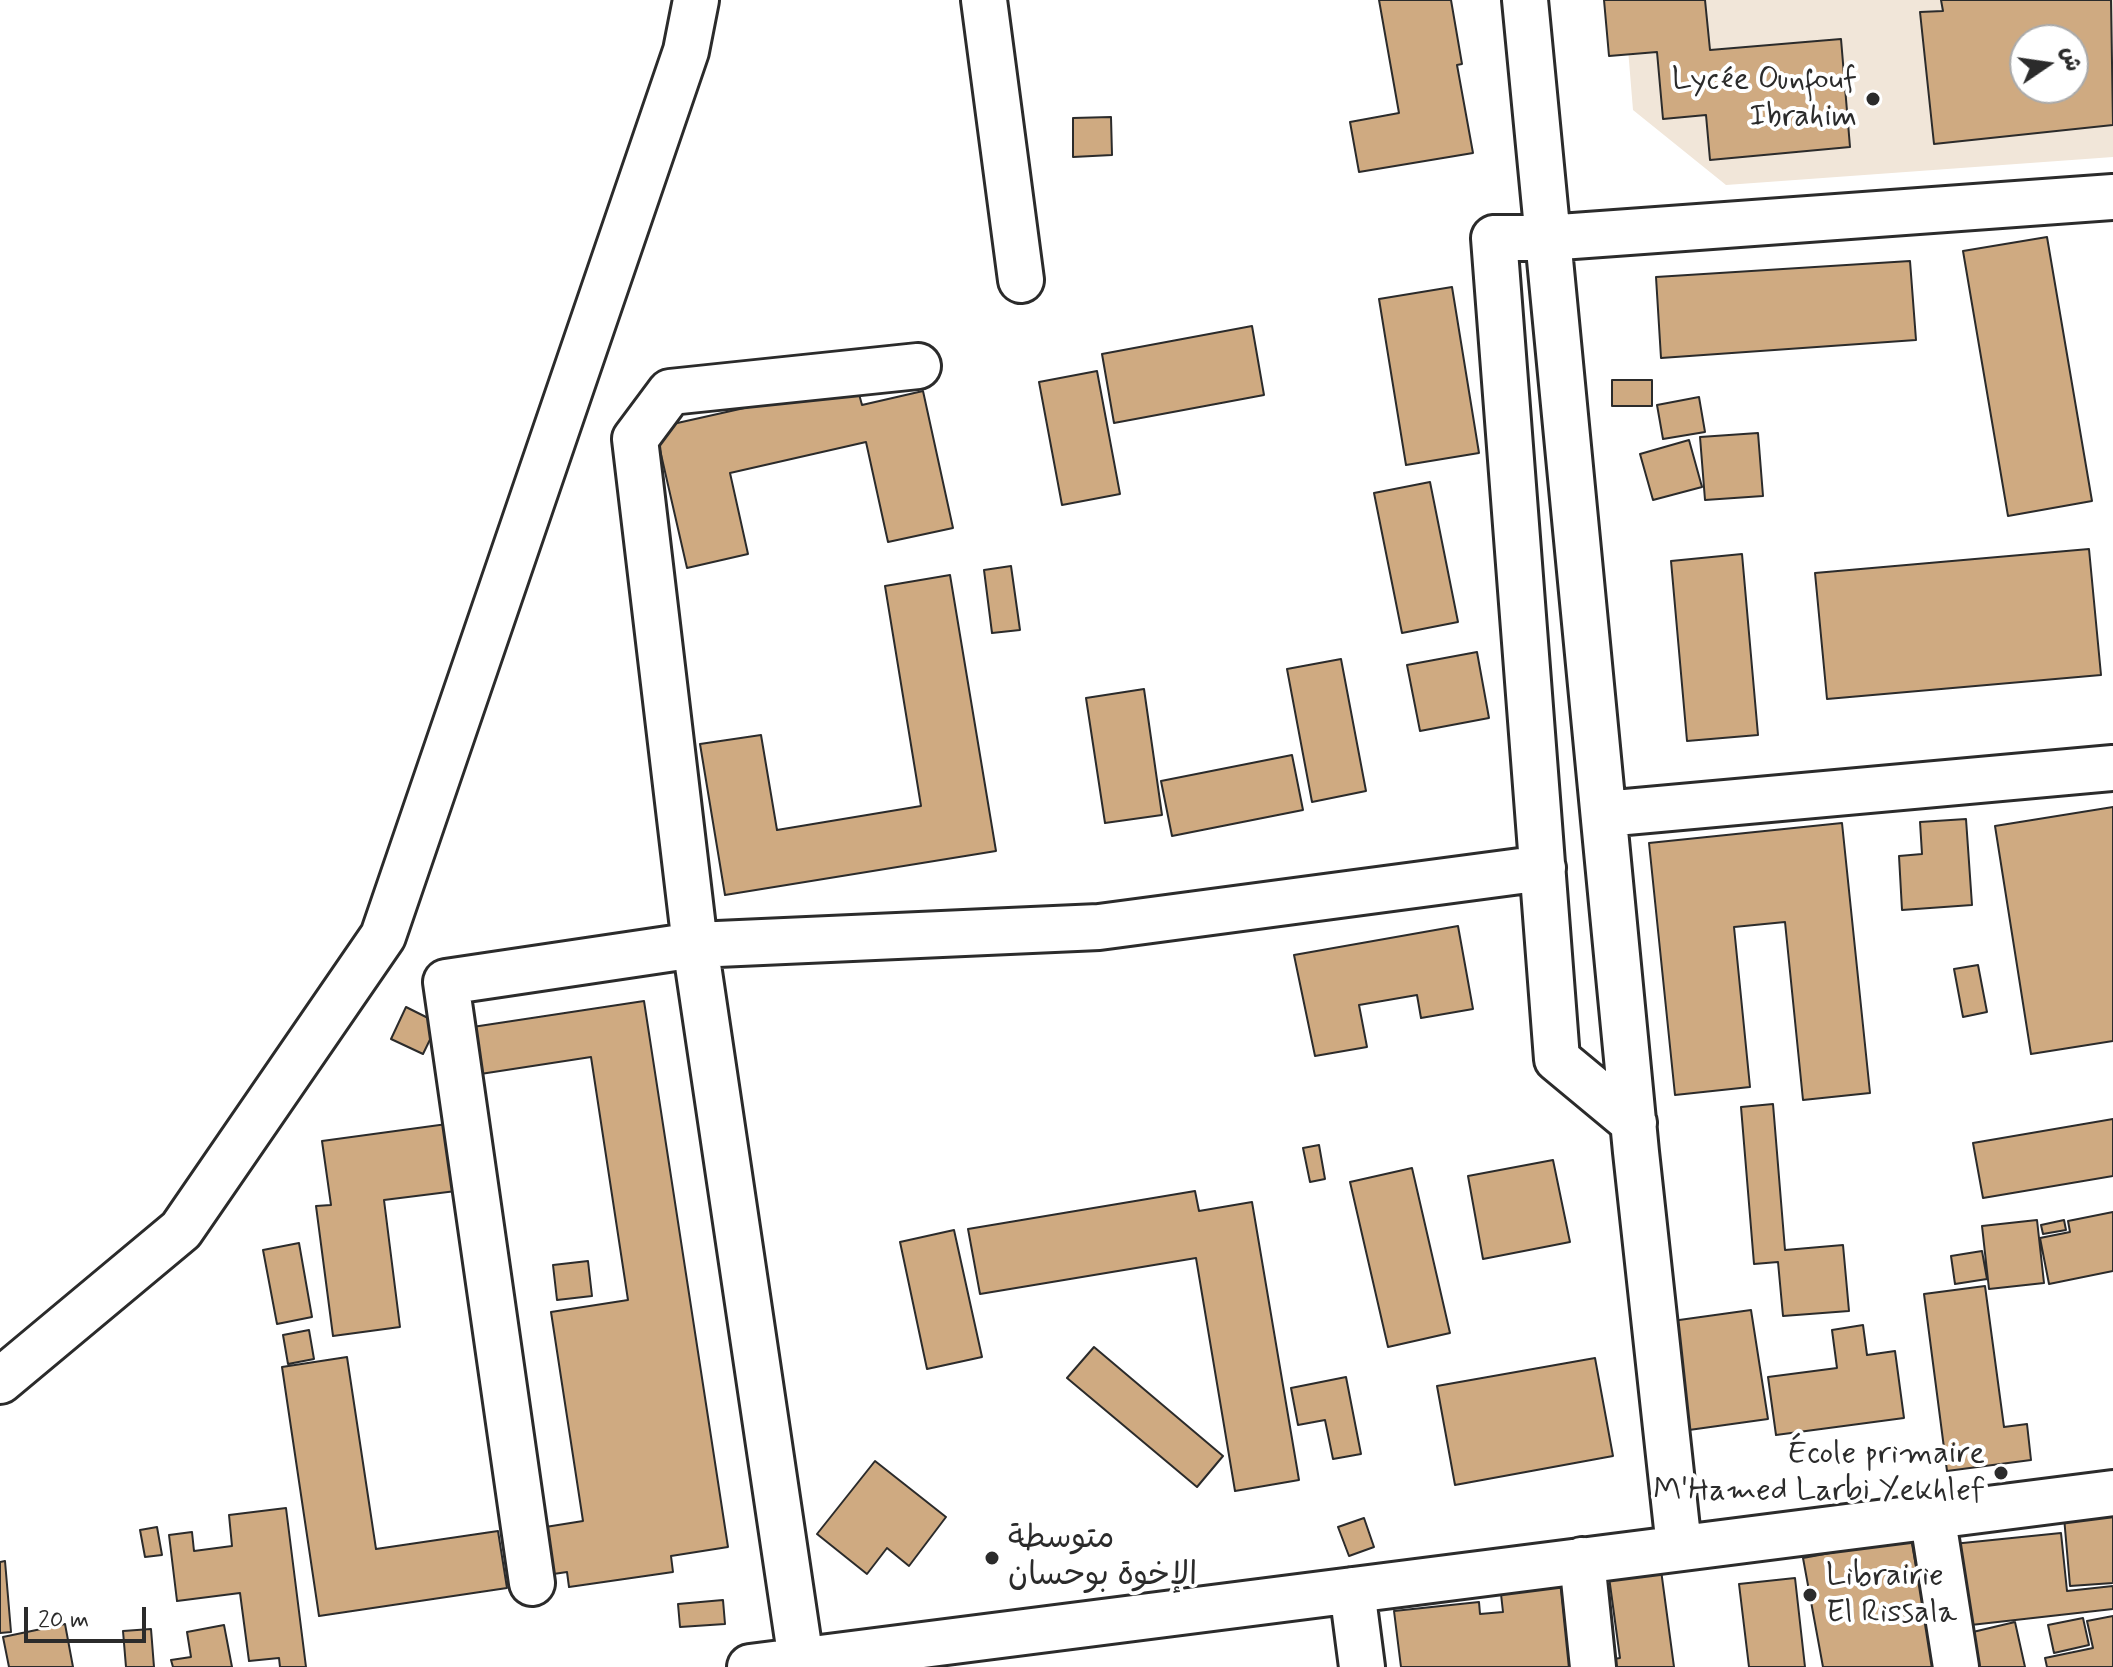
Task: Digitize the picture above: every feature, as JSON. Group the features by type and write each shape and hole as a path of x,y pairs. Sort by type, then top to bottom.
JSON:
{"street":[{"path":"0,1381 181,1230 383,936 681,66 696,0"},
{"path":"984,0 1021,280"},
{"path":"1525,0 1634,1123 1679,1547"},
{"path":"1634,1123 1557,1059 1494,238 1546,238 2113,197"},
{"path":"802,1664 695,945 635,439 670,392 918,366"},
{"path":"1604,814 2113,768"},
{"path":"532,1583 446,982 695,945 1099,927 1543,868"},
{"path":"750,1667 802,1664 1679,1547 2113,1493"},
{"path":"1932,1514 1956,1667"},
{"path":"1582,1560 1593,1667"},
{"path":"1352,1590 1362,1667"}],"shaded area":[{"name":"Lycée Ounfouf Ibrahim","path":"1624,0 2113,0 2113,157 1726,185 1633,110"}],"building":[{"path":"1379,0 1451,0 1462,64 1457,65 1473,153 1359,172 1350,122 1399,113"},
{"path":"1604,0 1705,0 1710,50 1841,39 1850,147 1710,160 1706,115 1663,119 1657,52 1609,56"},
{"path":"1941,0 2111,0 2113,125 1934,144 1920,12 1943,11"},
{"path":"1111,117 1112,155 1073,157 1073,118"},
{"path":"2047,237 2092,501 2008,516 1963,251"},
{"path":"1910,261 1916,340 1661,358 1656,277"},
{"path":"1452,287 1479,453 1406,465 1379,299"},
{"path":"1252,326 1264,395 1114,423 1102,354"},
{"path":"1097,371 1120,494 1062,505 1039,382"},
{"path":"1612,380 1652,380 1652,406 1612,406"},
{"path":"856,383 862,405 923,391 953,528 888,542 866,442 730,473 748,554 687,568 655,428"},
{"path":"1699,397 1705,432 1663,439 1657,405"},
{"path":"1758,433 1763,496 1705,500 1700,437"},
{"path":"1689,440 1702,487 1653,500 1640,454"},
{"path":"1430,482 1458,622 1402,633 1374,493"},
{"path":"2089,549 2101,675 1827,699 1815,573"},
{"path":"1742,554 1758,735 1687,741 1671,561"},
{"path":"1011,566 1020,630 992,633 984,570"},
{"path":"950,575 996,851 725,895 700,744 761,735 777,830 921,806 885,586"},
{"path":"1477,652 1489,718 1420,731 1407,665"},
{"path":"1341,659 1366,791 1312,802 1287,669"},
{"path":"1144,689 1162,815 1105,823 1086,698"},
{"path":"1292,755 1303,810 1172,836 1161,781"},
{"path":"2113,807 2113,1041 2031,1054 1995,826"},
{"path":"1966,819 1972,905 1902,910 1899,856 1922,854 1920,822"},
{"path":"1842,823 1870,1093 1803,1100 1785,922 1734,927 1750,1087 1675,1095 1649,843"},
{"path":"1458,926 1473,1009 1421,1018 1417,995 1359,1005 1367,1047 1315,1056 1294,955"},
{"path":"1978,965 1987,1012 1963,1017 1954,969"},
{"path":"644,1001 728,1547 671,1556 673,1572 569,1587 567,1572 540,1576 533,1529 583,1521 551,1312 628,1300 591,1057 474,1075 466,1028"},
{"path":"406,1007 438,1023 423,1054 391,1039"},
{"path":"1773,1104 1785,1250 1843,1245 1849,1311 1783,1316 1778,1262 1754,1264 1741,1107"},
{"path":"2113,1119 2113,1176 1983,1198 1973,1143"},
{"path":"447,1124 456,1191 384,1200 400,1327 333,1336 316,1206 331,1205 322,1141"},
{"path":"1319,1145 1325,1179 1310,1182 1303,1148"},
{"path":"1553,1160 1570,1242 1483,1259 1468,1176"},
{"path":"1412,1168 1450,1333 1388,1347 1350,1182"},
{"path":"1195,1191 1199,1211 1252,1202 1299,1480 1235,1491 1196,1258 980,1294 968,1229"},
{"path":"2113,1212 2113,1271 2049,1284 2040,1238 2070,1232 2068,1221"},
{"path":"2037,1220 2044,1283 1989,1289 1982,1226"},
{"path":"2064,1220 2066,1230 2043,1234 2041,1225"},
{"path":"954,1230 982,1357 927,1369 900,1242"},
{"path":"299,1243 312,1317 277,1324 263,1250"},
{"path":"1982,1251 1987,1279 1955,1284 1951,1256"},
{"path":"588,1261 592,1296 557,1300 553,1265"},
{"path":"1985,1286 2004,1427 2027,1424 2031,1460 1947,1471 1924,1294"},
{"path":"1751,1310 1768,1419 1689,1430 1672,1321"},
{"path":"1863,1325 1867,1355 1895,1351 1904,1418 1776,1435 1768,1377 1837,1368 1832,1330"},
{"path":"309,1330 314,1359 288,1364 283,1335"},
{"path":"1094,1347 1223,1456 1197,1487 1067,1378"},
{"path":"347,1357 376,1549 498,1531 507,1588 319,1616 282,1367"},
{"path":"1595,1358 1613,1456 1455,1485 1437,1386"},
{"path":"1346,1377 1361,1454 1333,1459 1325,1420 1298,1425 1291,1388"},
{"path":"875,1461 946,1517 909,1566 887,1548 867,1574 817,1534"},
{"path":"286,1508 306,1667 280,1667 279,1658 249,1661 240,1593 177,1601 169,1535 192,1532 194,1551 232,1546 229,1515"},
{"path":"2113,1513 2113,1583 2070,1586 2064,1517"},
{"path":"1364,1518 1374,1547 1349,1556 1338,1527"},
{"path":"157,1527 162,1555 145,1557 140,1530"},
{"path":"2061,1533 2067,1591 2113,1586 2113,1609 1962,1626 1953,1544"},
{"path":"1911,1538 1934,1667 1823,1667 1803,1558"},
{"path":"5,1561 11,1632 0,1633 0,1562"},
{"path":"1661,1570 1674,1667 1608,1667 1607,1660 1620,1658 1609,1577"},
{"path":"1795,1578 1805,1667 1749,1667 1739,1584"},
{"path":"1560,1579 1570,1667 1401,1667 1394,1611 1479,1602 1480,1614 1503,1612 1500,1585"},
{"path":"723,1600 725,1624 680,1627 678,1604"},
{"path":"2113,1616 2113,1667 2047,1667 2045,1658 2093,1648 2087,1621"},
{"path":"2083,1618 2089,1645 2054,1653 2048,1625"},
{"path":"2015,1622 2025,1667 1964,1667 1956,1636"},
{"path":"65,1624 73,1667 9,1667 3,1637"},
{"path":"224,1625 232,1667 173,1667 171,1660 191,1657 187,1632"},
{"path":"151,1629 154,1667 126,1667 123,1631"}],"place":[{"name":"Lycée Ounfouf Ibrahim","path":"1873,99"},
{"name":"École primaire M'Hamed Larbi Yekhlef","path":"2001,1473"},
{"name":"متوسطة الإخوة بوحسان","path":"992,1558"},
{"name":"Librairie El Rissala","path":"1810,1595"}]}
